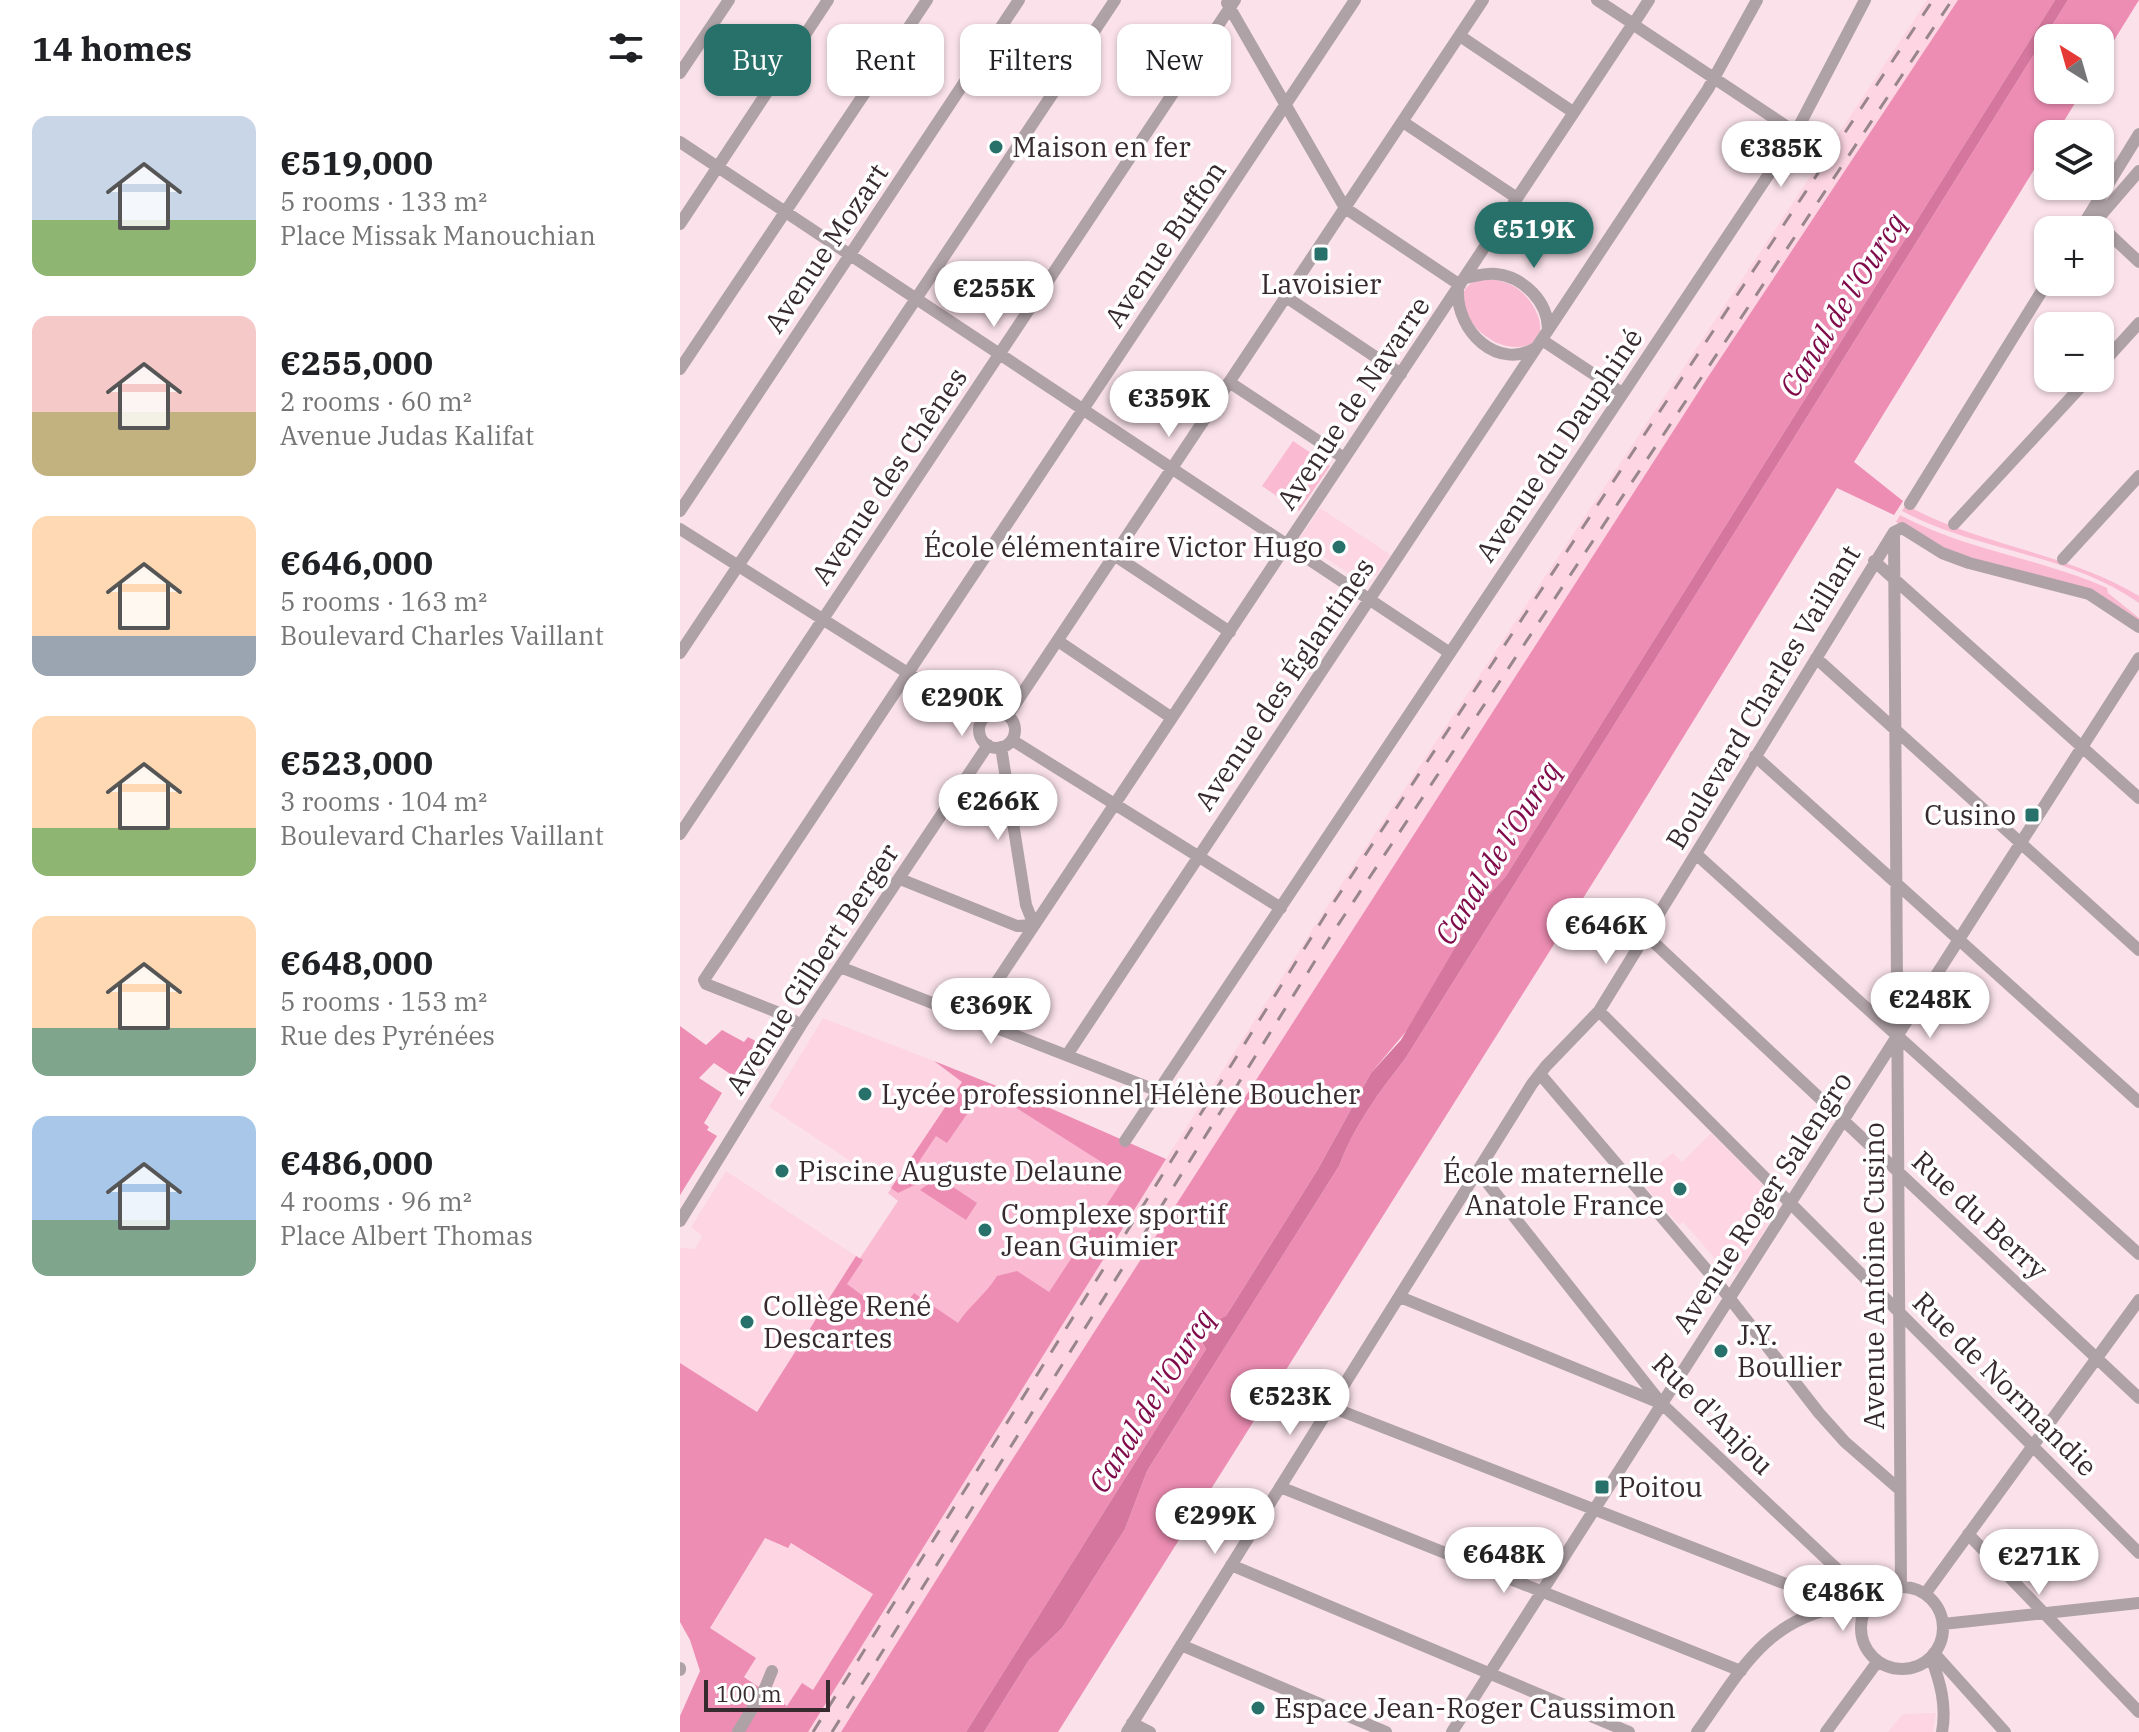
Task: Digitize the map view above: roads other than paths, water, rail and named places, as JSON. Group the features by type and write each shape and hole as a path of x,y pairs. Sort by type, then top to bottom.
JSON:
{"street":[{"path":"680,73 729,0"},
{"path":"680,224 828,0"},
{"path":"680,369 927,0"},
{"path":"680,653 1115,0"},
{"name":"Avenue Buffon","path":"801,1025 792,1018 706,984 704,980 1355,0"},
{"path":"1008,715 1483,0"},
{"path":"1597,0 1795,132"},
{"name":"Avenue de Navarre","path":"972,1019 1649,0"},
{"name":"Avenue des Églantines","path":"1067,1055 1715,78 1757,0"},
{"name":"Avenue du Dauphiné","path":"1125,1141 1795,132 1865,0"},
{"path":"1230,3 1345,208 1461,285"},
{"name":"Avenue des Chênes","path":"680,834 1230,3"},
{"name":"Avenue Mozart","path":"680,511 1015,6"},
{"path":"1460,36 1573,112"},
{"path":"1403,122 1517,198"},
{"path":"2089,215 2139,134"},
{"path":"680,142 1450,653"},
{"path":"2118,169 2126,179 2136,175"},
{"path":"2089,215 2101,215 2136,175"},
{"path":"2089,215 2139,262"},
{"path":"1483,274 1500,274 1527,287 1539,299 1548,317 1543,340 1528,353 1487,347 1465,326 1457,307 1461,285 1483,274"},
{"path":"1910,504 2039,296"},
{"path":"1286,297 1401,374"},
{"path":"2114,351 2139,323"},
{"path":"1543,340 1622,393"},
{"path":"1229,382 1344,458"},
{"path":"1954,524 2076,392"},
{"path":"2063,559 2139,476"},
{"path":"1894,532 1902,528 1942,553 1969,563 2089,594 2139,627"},
{"path":"680,529 982,720"},
{"name":"Boulevard Charles Vaillant","path":"1130,1728 1540,1074 1599,1011 1647,936 1894,532"},
{"name":"Avenue Antoine Cusino","path":"1894,532 1901,1587"},
{"path":"1114,555 1230,632"},
{"path":"1874,561 2139,798"},
{"path":"1058,641 1172,718"},
{"path":"1816,658 2139,950"},
{"name":"Avenue Roger Salengro","path":"1452,1732 2139,658"},
{"path":"900,879 1017,926 1034,925 1026,905 1000,744 1014,724 1008,715 991,713 982,720 980,734 1000,744 1115,804 1281,908"},
{"name":"Avenue Gilbert Berger","path":"680,1221 801,1025 900,879 1000,744"},
{"path":"1755,756 2139,1102"},
{"path":"1696,854 2139,1254"},
{"name":"Rue du Berry","path":"1647,936 2139,1398"},
{"path":"840,967 1158,1091"},
{"name":"Rue de Normandie","path":"1599,1011 2139,1553"},
{"path":"1540,1074 1729,1297 1819,1413 1845,1442 1899,1489"},
{"name":"Rue d'Anjou","path":"1478,1171 1661,1403 1871,1601"},
{"path":"1400,1297 1661,1403"},
{"path":"1925,1594 2139,1300"},
{"path":"1331,1407 1863,1614"},
{"path":"1280,1487 1741,1671"},
{"path":"1968,1534 2139,1712"},
{"path":"1231,1565 1629,1732"},
{"path":"1901,1587 1925,1594 1939,1610 1943,1624 1940,1644 1933,1655 1916,1667 1903,1669 1890,1667 1868,1652 1861,1627 1863,1614 1871,1601 1880,1593 1901,1587"},
{"path":"1943,1624 2139,1603"},
{"path":"1697,1732 1761,1645 1784,1626 1807,1615 1843,1606"},
{"path":"1181,1645 1386,1732"},
{"path":"1933,1655 1944,1709 1942,1732"},
{"path":"1933,1655 2005,1732"},
{"path":"1826,1732 1878,1661"},
{"path":"738,1732 772,1671"},
{"path":"1130,1728 1150,1732"}],"railway":[{"path":"813,1732 1326,914 1933,0"},
{"path":"832,1732 1330,937 1952,0"}],"place":[{"name":"Maison en fer","path":"996,147"},
{"name":"Lavoisier","path":"1321,254"},
{"name":"École élémentaire Victor Hugo","path":"1339,547"},
{"name":"Cusino","path":"2032,815"},
{"name":"Lycée professionnel Hélène Boucher","path":"865,1094"},
{"name":"Piscine Auguste Delaune","path":"782,1171"},
{"name":"École maternelle Anatole France","path":"1680,1189"},
{"name":"Complexe sportif Jean Guimier","path":"985,1230"},
{"name":"Collège René Descartes","path":"747,1322"},
{"name":"J.Y. Boullier","path":"1721,1351"},
{"name":"Poitou","path":"1602,1487"},
{"name":"Espace Jean-Roger Caussimon","path":"1258,1708"}],"water label":[{"name":"Canal de l'Ourcq","path":"1843,305"},
{"name":"Canal de l'Ourcq","path":"1498,853"},
{"name":"Canal de l'Ourcq","path":"1152,1401"}]}
